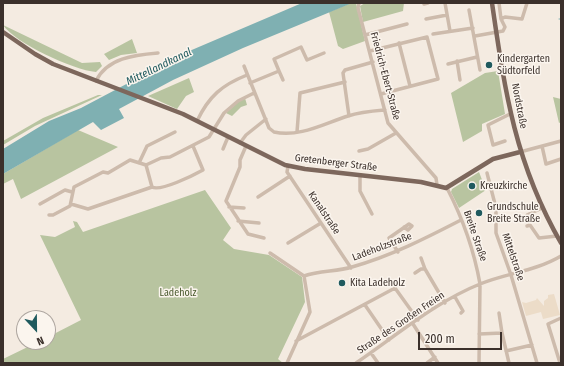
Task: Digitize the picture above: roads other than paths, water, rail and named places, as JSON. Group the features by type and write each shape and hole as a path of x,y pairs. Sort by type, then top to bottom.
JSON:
{"main road":[{"name":"Nordstraße","path":"492,3 510,114 520,152 542,208 561,243"},
{"path":"3,32 43,59 96,81"},
{"name":"Gretenberger Straße","path":"96,81 197,120 214,130 288,166 437,185 447,188"},
{"path":"447,188 493,160 520,152"}],"street":[{"name":"Friedrich-Ebert-Straße","path":"359,3 358,8 388,123 396,134 436,178 437,185"},
{"path":"445,3 450,31"},
{"path":"475,36 497,32 505,28 501,19 499,3"},
{"path":"501,19 507,16 522,19 527,3"},
{"path":"470,10 480,70"},
{"path":"426,19 447,15"},
{"path":"365,34 407,24"},
{"path":"433,34 473,28"},
{"path":"370,51 427,37 438,79 381,94"},
{"path":"399,43 410,86"},
{"path":"283,80 274,58 301,48 307,60 324,53"},
{"path":"96,81 100,72 107,65 138,55 158,53"},
{"path":"448,64 457,60 478,57"},
{"path":"457,60 460,80"},
{"path":"349,116 343,73 345,70 373,62"},
{"path":"244,66 269,128 274,132 297,132 316,128 349,116 385,110"},
{"path":"250,83 279,71"},
{"path":"197,120 208,101 213,96 228,83 247,75"},
{"path":"297,132 300,93 345,82"},
{"path":"71,204 74,187 102,172 108,173 125,161 130,160 146,165 193,146 197,142 209,137 224,113 238,101 254,93"},
{"path":"505,141 493,145 488,125 510,114"},
{"path":"240,143 246,134 266,119"},
{"path":"139,163 147,146 175,132"},
{"path":"359,151 368,149 396,134"},
{"path":"223,149 228,137"},
{"path":"520,152 561,141"},
{"path":"49,215 53,215 71,204 88,209 152,187 159,189 169,186 203,170 193,146"},
{"path":"246,146 240,160 239,170 226,196 226,201 248,234 264,238"},
{"path":"542,146 546,164 561,159"},
{"path":"146,165 152,187"},
{"name":"Kanalstraße","path":"288,166 287,172 351,268"},
{"name":"Mittelstraße","path":"486,173 496,208 496,233 511,275 537,363"},
{"path":"360,175 362,196 372,214"},
{"path":"258,197 290,176"},
{"name":"Breite Straße","path":"447,188 475,256 480,284 479,363"},
{"path":"40,204 65,190 72,192"},
{"path":"229,207 244,208"},
{"path":"527,215 542,208"},
{"name":"Ladeholzstraße","path":"304,276 315,272 351,268 398,252 461,220"},
{"path":"238,221 259,223"},
{"path":"288,243 321,223"},
{"path":"527,226 530,225 535,230 539,238 557,236"},
{"path":"398,252 389,238 404,227"},
{"path":"270,253 304,276 310,312 287,363"},
{"name":"Straße des Großen Freien","path":"356,363 418,320 455,297 480,284 544,265 561,256"},
{"path":"421,258 424,269 445,303"},
{"path":"415,273 421,269 424,269"},
{"path":"296,341 395,288 418,320"},
{"name":"Straße des Großen Freien","path":"455,297 463,312 461,313"},
{"path":"365,305 389,340"},
{"path":"499,313 509,363"},
{"path":"560,363 548,324 561,318"},
{"path":"413,324 438,363"},
{"path":"480,334 502,333"},
{"path":"506,351 532,345"},
{"path":"371,353 378,363"},
{"path":"426,363 435,357"}],"water":[{"name":"Mittellandkanal","path":"302,3 352,3 243,48 173,80 119,109 124,118 101,130 93,122 3,174 3,149 49,121 81,108 187,52"}],"place":[{"name":"Kindergarten Südtorfeld","path":"489,65"},
{"name":"Kreuzkirche","path":"472,186"},
{"name":"Grundschule Breite Straße","path":"479,213"},
{"name":"Kita Ladeholz","path":"342,283"}],"park label":[{"name":"Ladeholz","path":"178,293"}]}
